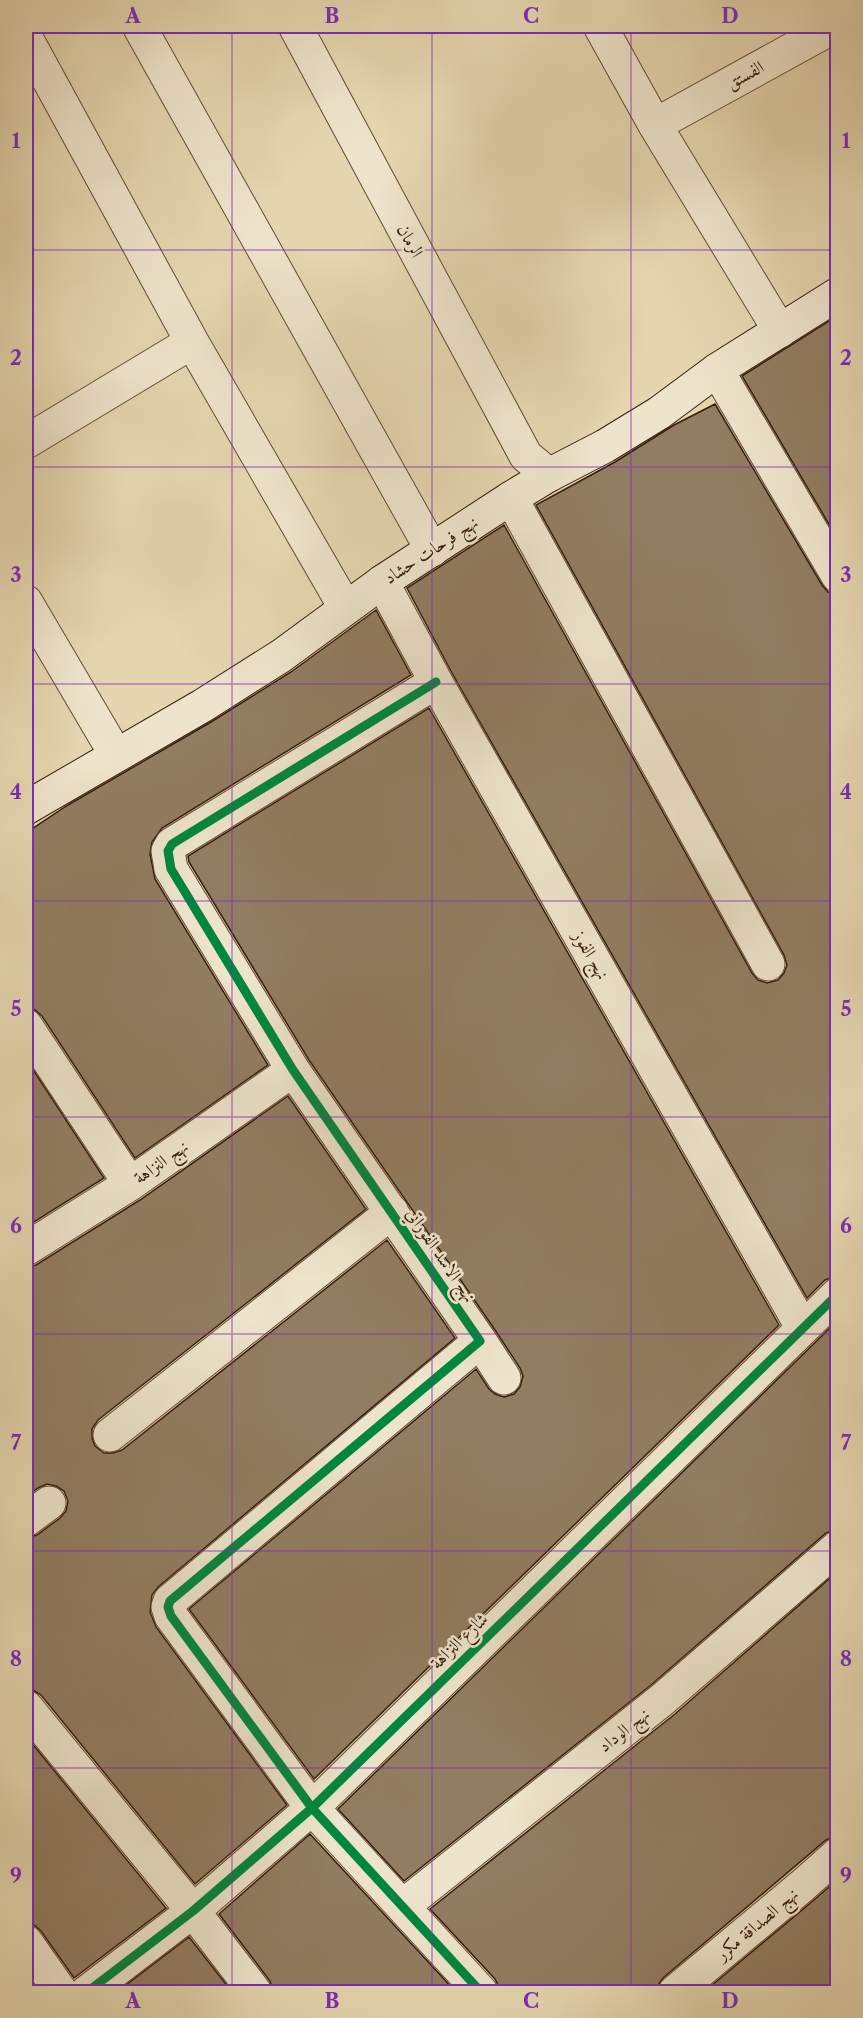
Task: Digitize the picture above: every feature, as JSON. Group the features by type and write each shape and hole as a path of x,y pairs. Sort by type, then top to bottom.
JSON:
{"street":[{"path":"139,26 432,550"},
{"name":"الرمان","path":"295,26 538,466"},
{"path":"600,26 655,125 780,331"},
{"name":"الفستق","path":"655,125 835,26"},
{"path":"26,38 192,342 345,607"},
{"name":"نهج فرحات حشاد","path":"26,808 202,706 281,656 345,607 511,498 538,466 605,446 650,418 717,370 837,294"},
{"path":"26,442 192,342"},
{"path":"717,370 837,576"},
{"path":"511,498 768,964"},
{"name":"نهج الفوز","path":"382,582 436,682 802,1327"},
{"path":"26,602 116,755"},
{"name":"نهج الاسد الفوراتي","path":"436,682 172,844 168,851 171,869 293,1070 504,1378"},
{"path":"26,1026 130,1184"},
{"name":"نهج النزاهة","path":"26,1249 130,1184 293,1070"},
{"path":"110,1435 392,1212"},
{"name":"شارع النزاهة","path":"87,1992 193,1911 312,1808 837,1294"},
{"path":"480,1341 170,1601 168,1607 171,1616 312,1808 481,1992"},
{"name":"نهج الوداد","path":"403,1906 663,1699 837,1547"},
{"path":"26,1707 193,1911 255,1992"},
{"name":"نهج الصداقة مكرر","path":"675,1992 837,1854"},
{"path":"26,1942 61,1992"}],"building":[{"path":"837,316 837,538 742,376"},
{"path":"715,404 822,585 828,592 837,595 837,1276 825,1280 807,1298 452,673 407,588 504,525 752,973 758,980 767,983 778,980 787,965 784,955 536,505 615,462 674,425"},
{"path":"376,610 411,675 162,828 152,842 150,854 155,879 268,1065 135,1158 42,1016 26,1007 26,833 68,805 211,722 291,672"},
{"path":"429,708 779,1325 314,1779 189,1609 476,1369 489,1389 504,1397 514,1394 520,1387 523,1376 495,1330 309,1060 189,862 188,856"},
{"path":"26,1059 104,1178 26,1227"},
{"path":"288,1096 366,1209 98,1420 92,1429 95,1446 104,1453 122,1450 387,1240 455,1338 158,1587 152,1595 150,1612 156,1627 287,1805 195,1884 41,1695 26,1689 26,1538 37,1535 60,1518 66,1511 68,1501 64,1491 47,1484 26,1497 26,1268 36,1265 140,1200"},
{"path":"837,1321 837,1529 826,1533 651,1685 404,1881 338,1809"},
{"path":"837,1572 837,1836 826,1840 663,1978 658,1985 657,1992 499,1992 495,1979 430,1909 675,1714"},
{"path":"26,1736 166,1908 74,1978 41,1931 34,1925 26,1923"},
{"path":"310,1834 456,1992 273,1992 270,1981 219,1914"},
{"path":"837,1880 837,1992 704,1992 814,1900"},
{"path":"189,1937 232,1992 117,1992"}],"cycle path":[{"path":"436,682 172,844 168,851 171,869 293,1070 480,1341 170,1601 168,1607 171,1616 312,1808 481,1992"},
{"path":"87,1992 193,1911 312,1808 838,1294"}]}
